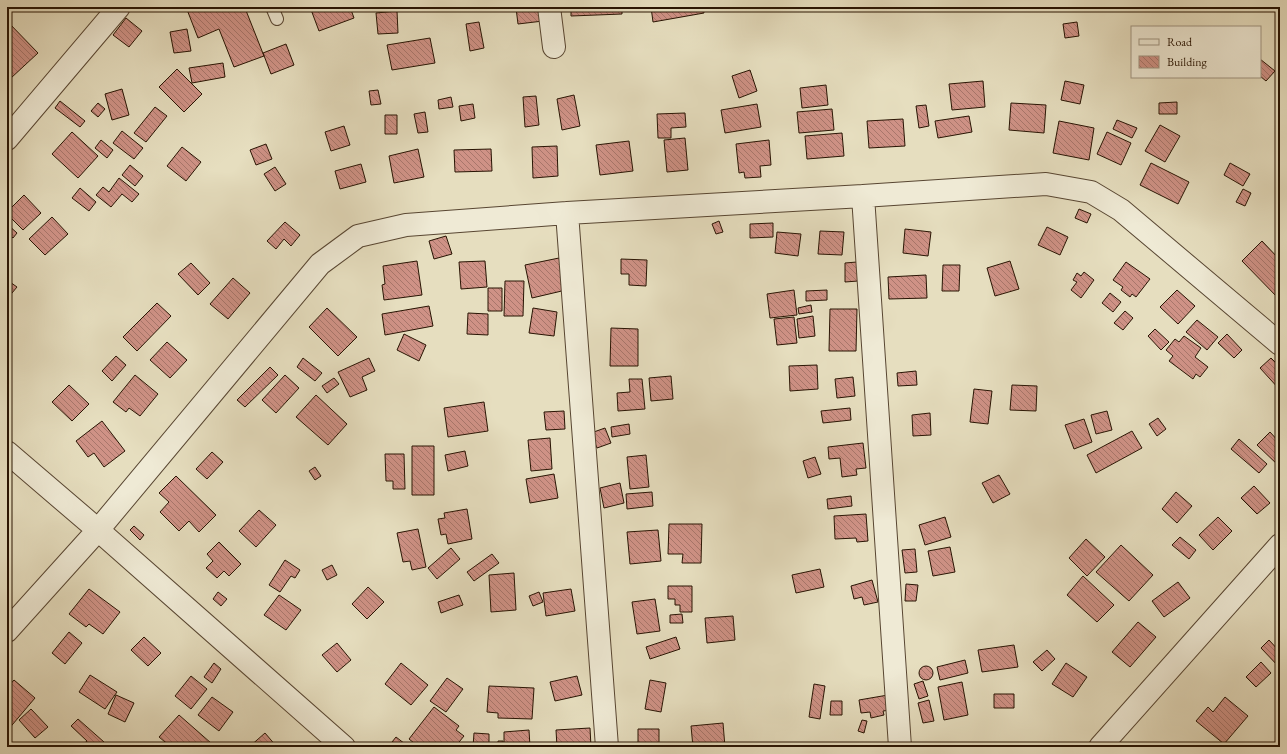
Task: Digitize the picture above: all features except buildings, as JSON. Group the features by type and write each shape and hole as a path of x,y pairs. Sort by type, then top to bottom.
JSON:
{"street":[{"path":"7,139 118,7"},
{"path":"549,7 554,47"},
{"path":"7,631 98,530 320,264 358,236 406,225 567,213 1046,184 1091,192 1121,210 1280,344"},
{"path":"863,196 900,747"},
{"path":"567,213 607,747"},
{"path":"7,452 98,530 344,747"},
{"path":"1100,747 1280,545"}],"lane":[{"path":"272,7 277,19"}]}
